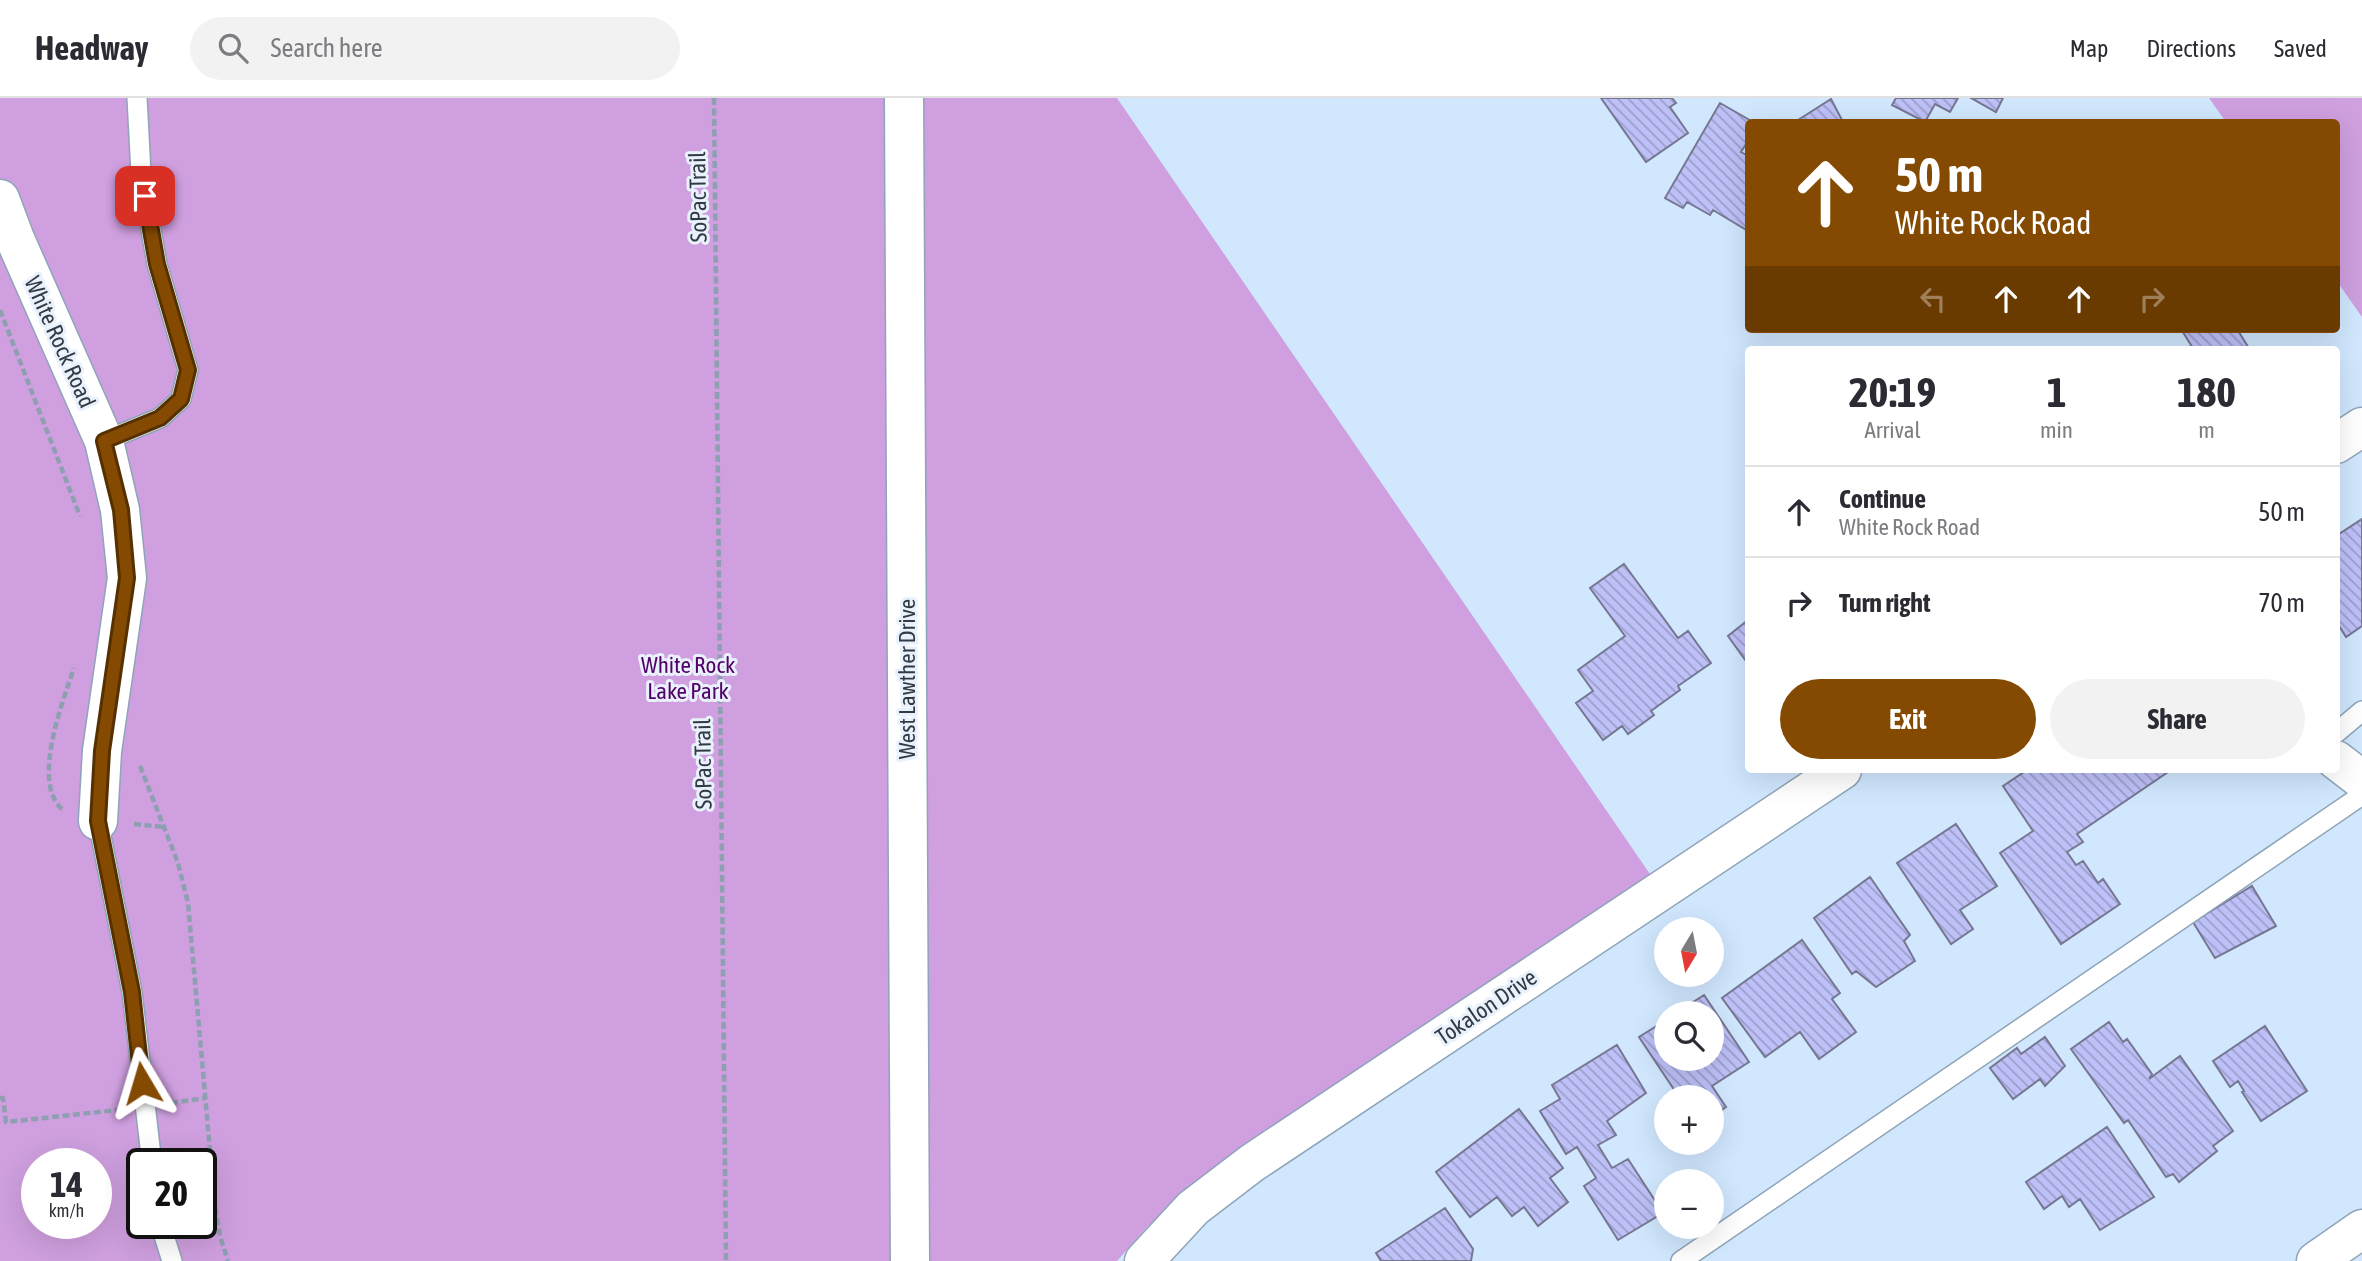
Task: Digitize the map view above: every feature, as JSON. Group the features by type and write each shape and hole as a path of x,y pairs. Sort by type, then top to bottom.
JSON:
{"street":[{"name":"West Lawther Drive","path":"904,98 910,1261"},
{"name":"White Rock Road","path":"0,199 8,243 104,441 121,510 127,578 102,751 98,821"},
{"path":"2340,441 2362,427"},
{"path":"2340,763 2362,780"},
{"name":"Tokalon Drive","path":"1144,1261 1193,1208 1252,1163 1837,773"},
{"path":"2316,1261 2362,1229"}],"lane":[{"path":"104,441 160,418 181,399 188,370 157,264 141,173 137,98"},
{"path":"2340,730 2362,711"},
{"path":"1681,1261 2362,795"},
{"path":"98,821 132,992 150,1148"},
{"path":"165,1239 172,1261"}],"path":[{"name":"SoPac Trail","path":"714,98 726,1261"},
{"path":"0,310 83,523"},
{"path":"138,760 178,863 188,903 215,1207 228,1261"},
{"path":"0,1098 3,1098 6,1122 205,1098"}],"green space":[{"name":"White Rock Lake Park","path":"0,98 1117,98 1652,877 1272,1136 1148,1226 1117,1261 0,1261"},
{"path":"2209,98 2362,98 2362,317 2340,286 2340,119 2224,119"}],"building":[{"path":"1601,98 1672,98 1676,103 1670,107 1688,133 1646,162"},
{"path":"1896,98 1958,98 1950,112 1935,104 1927,119 1919,119 1892,105"},
{"path":"1971,98 2003,98 1996,112"},
{"path":"1831,99 1841,119 1800,119"},
{"path":"1720,103 1748,119 1745,119 1745,146 1741,152 1745,154 1745,229 1713,210 1710,215 1687,202 1683,208 1665,198"},
{"path":"2183,333 2239,333 2248,346 2192,346"},
{"path":"2362,519 2362,626 2346,637 2340,627 2340,533"},
{"path":"1624,564 1678,638 1688,631 1711,663 1678,686 1680,690 1651,711 1654,715 1628,734 1622,726 1603,740 1576,703 1593,691 1578,670 1625,636 1590,588"},
{"path":"1745,622 1745,660 1728,636"},
{"path":"2022,773 2167,773 2077,834 2083,842 2067,852 2076,865 2083,861 2098,883 2103,879 2120,904 2061,944 2000,853 2033,831 2003,786"},
{"path":"1956,824 1997,886 1960,910 1973,929 1951,944 1897,863"},
{"path":"1870,877 1910,935 1904,941 1915,961 1876,987 1856,971 1852,974 1814,918"},
{"path":"2252,886 2276,926 2215,958 2193,922"},
{"path":"1802,940 1840,993 1832,999 1856,1032 1819,1059 1800,1032 1765,1057 1722,998"},
{"path":"1704,995 1708,1001 1695,1001"},
{"path":"2109,1022 2123,1042 2127,1039 2152,1074 2149,1079 2180,1056 2233,1131 2213,1146 2217,1151 2179,1182 2173,1174 2166,1177 2128,1120 2124,1123 2071,1049"},
{"path":"1724,1025 1749,1062 1714,1085 1671,1085 1662,1071 1724,1071"},
{"path":"2265,1026 2307,1091 2261,1121 2238,1081 2230,1087 2213,1061"},
{"path":"1654,1028 1654,1060 1639,1037"},
{"path":"2045,1037 2065,1066 2045,1086 2040,1079 2013,1099 1990,1068 2017,1048 2021,1054"},
{"path":"1617,1045 1646,1093 1607,1121 1616,1135 1598,1145 1612,1168 1628,1159 1654,1199 1654,1218 1618,1240 1584,1186 1596,1178 1577,1147 1566,1154 1540,1111 1560,1099 1552,1085"},
{"path":"1519,1109 1563,1168 1550,1178 1568,1202 1538,1226 1524,1207 1512,1216 1497,1197 1470,1217 1436,1172"},
{"path":"2107,1127 2154,1197 2100,1230 2080,1199 2069,1207 2062,1196 2044,1209 2026,1182"},
{"path":"1445,1208 1473,1249 1471,1261 1381,1261 1376,1253"}],"route":[{"path":"142,1083 132,992 98,821 102,751 127,578 121,510 104,441 160,418 181,399 188,370 157,264 145,196"}]}
